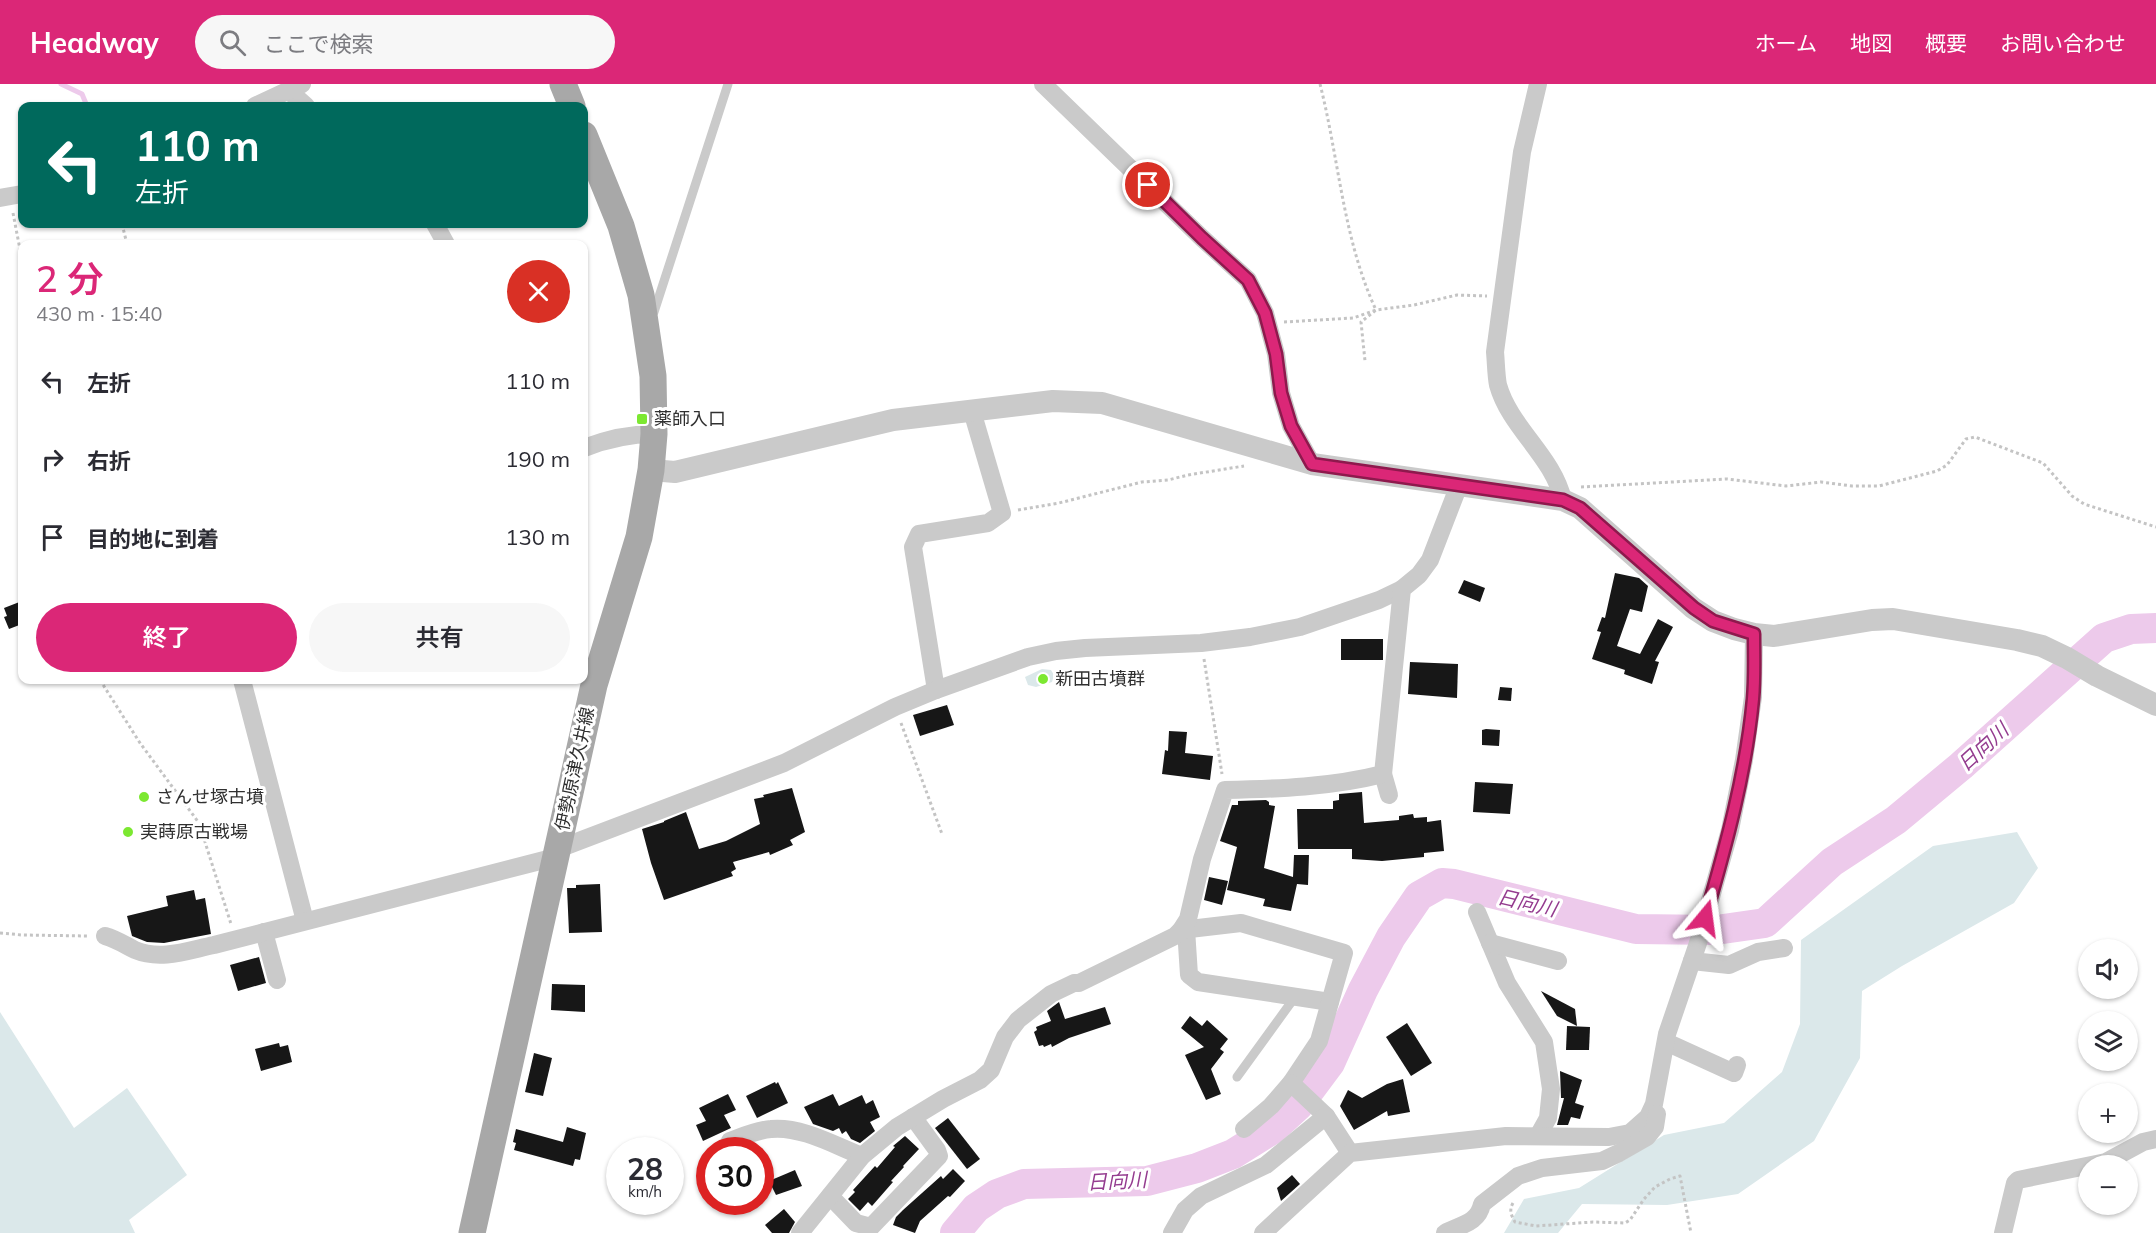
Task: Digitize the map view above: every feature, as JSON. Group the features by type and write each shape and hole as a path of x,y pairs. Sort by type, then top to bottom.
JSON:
{"main road":[{"path":"562,84 570,102"},
{"name":"伊勢原津久井線","path":"472,1233 594,685 639,537 651,470 654,434 653,376 645,317 621,226 588,145"}],"street":[{"path":"1043,84 1248,280 1268,323 1276,354 1281,393 1291,426 1312,464"},
{"path":"1538,84 1521,152 1504,297 1495,352 1498,384 1509,410 1550,467 1562,494 1694,608 1713,621 1754,634 1774,636 1872,620 1893,619 2017,640 2042,646 2156,705"},
{"path":"263,102 295,87 304,102"},
{"path":"651,470 675,472 893,420 1053,401 1102,403 1312,464 1460,485 1562,494"},
{"path":"936,690 913,547 919,534 988,523 1002,513 972,411"},
{"path":"588,446 608,439 634,434 654,434"},
{"path":"105,936 117,939 136,950 158,956 236,939 548,859 558,849 784,763 895,707 1028,657 1056,651 1201,643 1250,637 1300,627 1379,600 1402,588 1419,574 1430,560 1460,485"},
{"path":"1389,795 1383,774 1402,588"},
{"path":"1263,1233 1350,1153 1506,1136 1621,1136 1639,1126 1648,1117 1654,1104 1666,1042 1698,943 1730,831 1753,697 1754,634"},
{"path":"243,684 305,921"},
{"path":"800,1233 862,1156 897,1127 980,1080 991,1070 1005,1037 1018,1020 1045,998 1175,936 1183,930 1188,919 1202,860 1225,790 1287,788 1383,774"},
{"path":"1477,912 1507,983 1544,1042 1551,1089 1548,1118 1538,1137"},
{"path":"1183,930 1241,923 1344,953 1319,1041 1294,1085 1244,1129"},
{"path":"1183,930 1189,975 1198,982 1330,1002"},
{"path":"264,932 277,980"},
{"path":"1490,943 1558,961"},
{"path":"1692,962 1729,965 1758,952 1775,951"},
{"path":"1666,1042 1734,1073 1737,1065"},
{"path":"1294,1085 1324,1113 1350,1153"},
{"path":"1445,1233 1467,1225 1481,1209 1482,1204 1518,1176 1542,1168 1602,1161 1647,1137 1655,1127 1657,1115 1654,1104"},
{"path":"1172,1233 1185,1210 1201,1196 1266,1165 1324,1113"},
{"path":"830,1196 856,1223 871,1227 939,1156 913,1117"},
{"path":"741,1137 772,1128 789,1129 862,1156"},
{"path":"2003,1233 2018,1180 2106,1162 2143,1142 2156,1139"}],"lane":[{"path":"645,317 654,312 728,84"},
{"path":"1237,1077 1295,996"}],"path":[{"path":"1320,84 1347,221 1363,283 1376,310"},
{"path":"11,196 19,240"},
{"path":"1268,323 1353,318 1376,310 1414,305 1457,295 1504,297"},
{"path":"1365,361 1361,322 1376,310"},
{"path":"1562,494 1727,479 1786,486 1821,482 1852,486 1879,486 1937,471 1947,465 1966,439 1975,437 2043,464 2072,496 2084,504 2156,527"},
{"path":"1002,513 1059,503 1142,482 1168,480 1247,466"},
{"path":"1201,643 1225,790"},
{"path":"103,684 140,743 199,823 236,939"},
{"path":"895,707 942,834"},
{"path":"0,933 105,936"},
{"path":"1517,1198 1510,1207 1511,1215 1515,1222 1522,1224 1536,1226 1625,1222 1630,1220 1644,1198 1655,1187 1680,1176 1691,1233"}],"shaded area":[{"path":"1042,669 1051,670 1054,675 1052,682 1036,687 1028,685 1025,677"},
{"path":"2017,832 2038,868 2014,903 1862,991 1860,1058 1814,1141 1738,1194 1667,1205 1582,1204 1558,1233 1504,1233 1524,1199 1579,1188 1664,1135 1724,1123 1782,1072 1800,1024 1801,940 1933,846"},
{"path":"0,1012 74,1128 127,1088 187,1175 129,1220 135,1233 0,1233"}],"building":[{"path":"1615,573 1639,578 1648,586 1642,612 1630,609 1617,646 1640,654 1658,619 1673,627 1655,661 1659,662 1652,684 1624,674 1625,670 1592,659 1601,632 1597,631 1602,617 1605,618"},
{"path":"1464,580 1485,588 1480,602 1458,593"},
{"path":"18,603 18,626 9,629 4,617 7,616 4,608"},
{"path":"1341,639 1383,639 1383,660 1341,660"},
{"path":"1410,662 1458,664 1457,698 1408,694"},
{"path":"1500,687 1512,688 1511,701 1498,700"},
{"path":"947,705 954,725 920,736 913,715"},
{"path":"1482,730 1500,730 1499,746 1482,745"},
{"path":"1169,731 1187,732 1185,753 1213,756 1210,780 1162,774 1165,750 1168,751"},
{"path":"1475,782 1513,784 1510,814 1473,812"},
{"path":"792,788 805,832 790,840 793,845 770,855 769,852 733,862 736,869 731,872 733,876 664,900 642,829 686,812 699,849 726,841 760,824 754,799"},
{"path":"1362,792 1364,823 1399,820 1399,816 1413,814 1414,818 1427,817 1427,822 1441,820 1444,851 1424,853 1424,857 1382,861 1352,859 1352,849 1298,849 1297,809 1333,809 1333,801 1339,800 1339,794"},
{"path":"1266,800 1269,805 1275,806 1264,868 1293,877 1294,855 1309,855 1308,885 1297,884 1291,911 1263,906 1265,899 1227,890 1237,847 1220,841 1232,805 1238,805 1238,801"},
{"path":"1209,877 1228,881 1222,905 1204,900"},
{"path":"600,884 602,932 569,933 567,888 576,888 576,885"},
{"path":"194,890 196,900 205,898 211,934 164,943 147,942 132,936 127,916 168,906 166,896"},
{"path":"259,957 266,983 238,991 230,965"},
{"path":"552,984 585,985 585,1012 551,1010"},
{"path":"1541,991 1575,1009 1577,1026 1557,1016"},
{"path":"1059,1002 1065,1019 1105,1007 1111,1024 1069,1038 1052,1047 1051,1044 1044,1047 1039,1046 1034,1032 1037,1030 1036,1027 1051,1021 1047,1011"},
{"path":"1190,1016 1202,1026 1207,1020 1228,1039 1220,1049 1224,1052 1211,1069 1221,1094 1206,1100 1185,1055 1204,1047 1181,1028"},
{"path":"1407,1023 1432,1063 1411,1076 1386,1037"},
{"path":"1567,1026 1590,1027 1589,1050 1566,1050"},
{"path":"279,1043 280,1047 288,1045 292,1062 261,1071 255,1049"},
{"path":"534,1053 552,1058 543,1096 525,1092"},
{"path":"1560,1071 1582,1080 1575,1103 1584,1106 1580,1119 1571,1117 1568,1125 1557,1125 1564,1098 1561,1098"},
{"path":"1403,1079 1410,1112 1388,1116 1387,1111 1354,1130 1340,1106 1348,1090 1362,1098 1387,1084"},
{"path":"775,1082 776,1084 778,1082 788,1103 757,1118 746,1096"},
{"path":"728,1094 736,1110 724,1115 731,1128 712,1137 701,1137 696,1125 706,1121 699,1108"},
{"path":"833,1094 839,1106 862,1095 866,1104 873,1100 880,1117 870,1122 875,1131 860,1143 851,1139 846,1131 842,1134 839,1128 833,1131 813,1124 804,1107"},
{"path":"948,1118 980,1159 967,1169 935,1128"},
{"path":"567,1127 586,1133 580,1160 575,1159 573,1166 514,1150 516,1129 563,1142"},
{"path":"905,1136 919,1149 872,1206 868,1202 860,1211 848,1199 855,1192 853,1190 875,1166 877,1168 895,1147 893,1146"},
{"path":"953,1169 965,1181 950,1197 948,1196 920,1221 915,1233 893,1225 896,1217 903,1210 941,1176 943,1179"},
{"path":"795,1170 802,1186 776,1195 774,1179"},
{"path":"1292,1175 1300,1184 1281,1201 1277,1188"},
{"path":"784,1209 795,1222 789,1233 772,1233 765,1225"}],"waterway":[{"path":"61,84 82,94 85,102"},
{"name":"日向川","path":"955,1233 976,1208 997,1194 1024,1184 1147,1181 1197,1168 1233,1154 1273,1129 1298,1106 1330,1063 1363,990 1391,937 1419,896 1442,883 1636,929 1716,930 1765,923 1832,862 1896,820 1961,766 2104,638 2131,629 2156,628"}],"place":[{"name":"薬師入口","path":"642,419"},
{"name":"新田古墳群","path":"1043,679"},
{"name":"さんせ塚古墳","path":"144,797"},
{"name":"実蒔原古戦場","path":"128,832"}],"route":[{"path":"1148,185 1248,280 1265,313 1276,354 1281,393 1291,426 1312,464 1563,500 1580,508 1694,608 1713,621 1754,634 1753,697 1744,760 1730,831 1705,918"}]}
